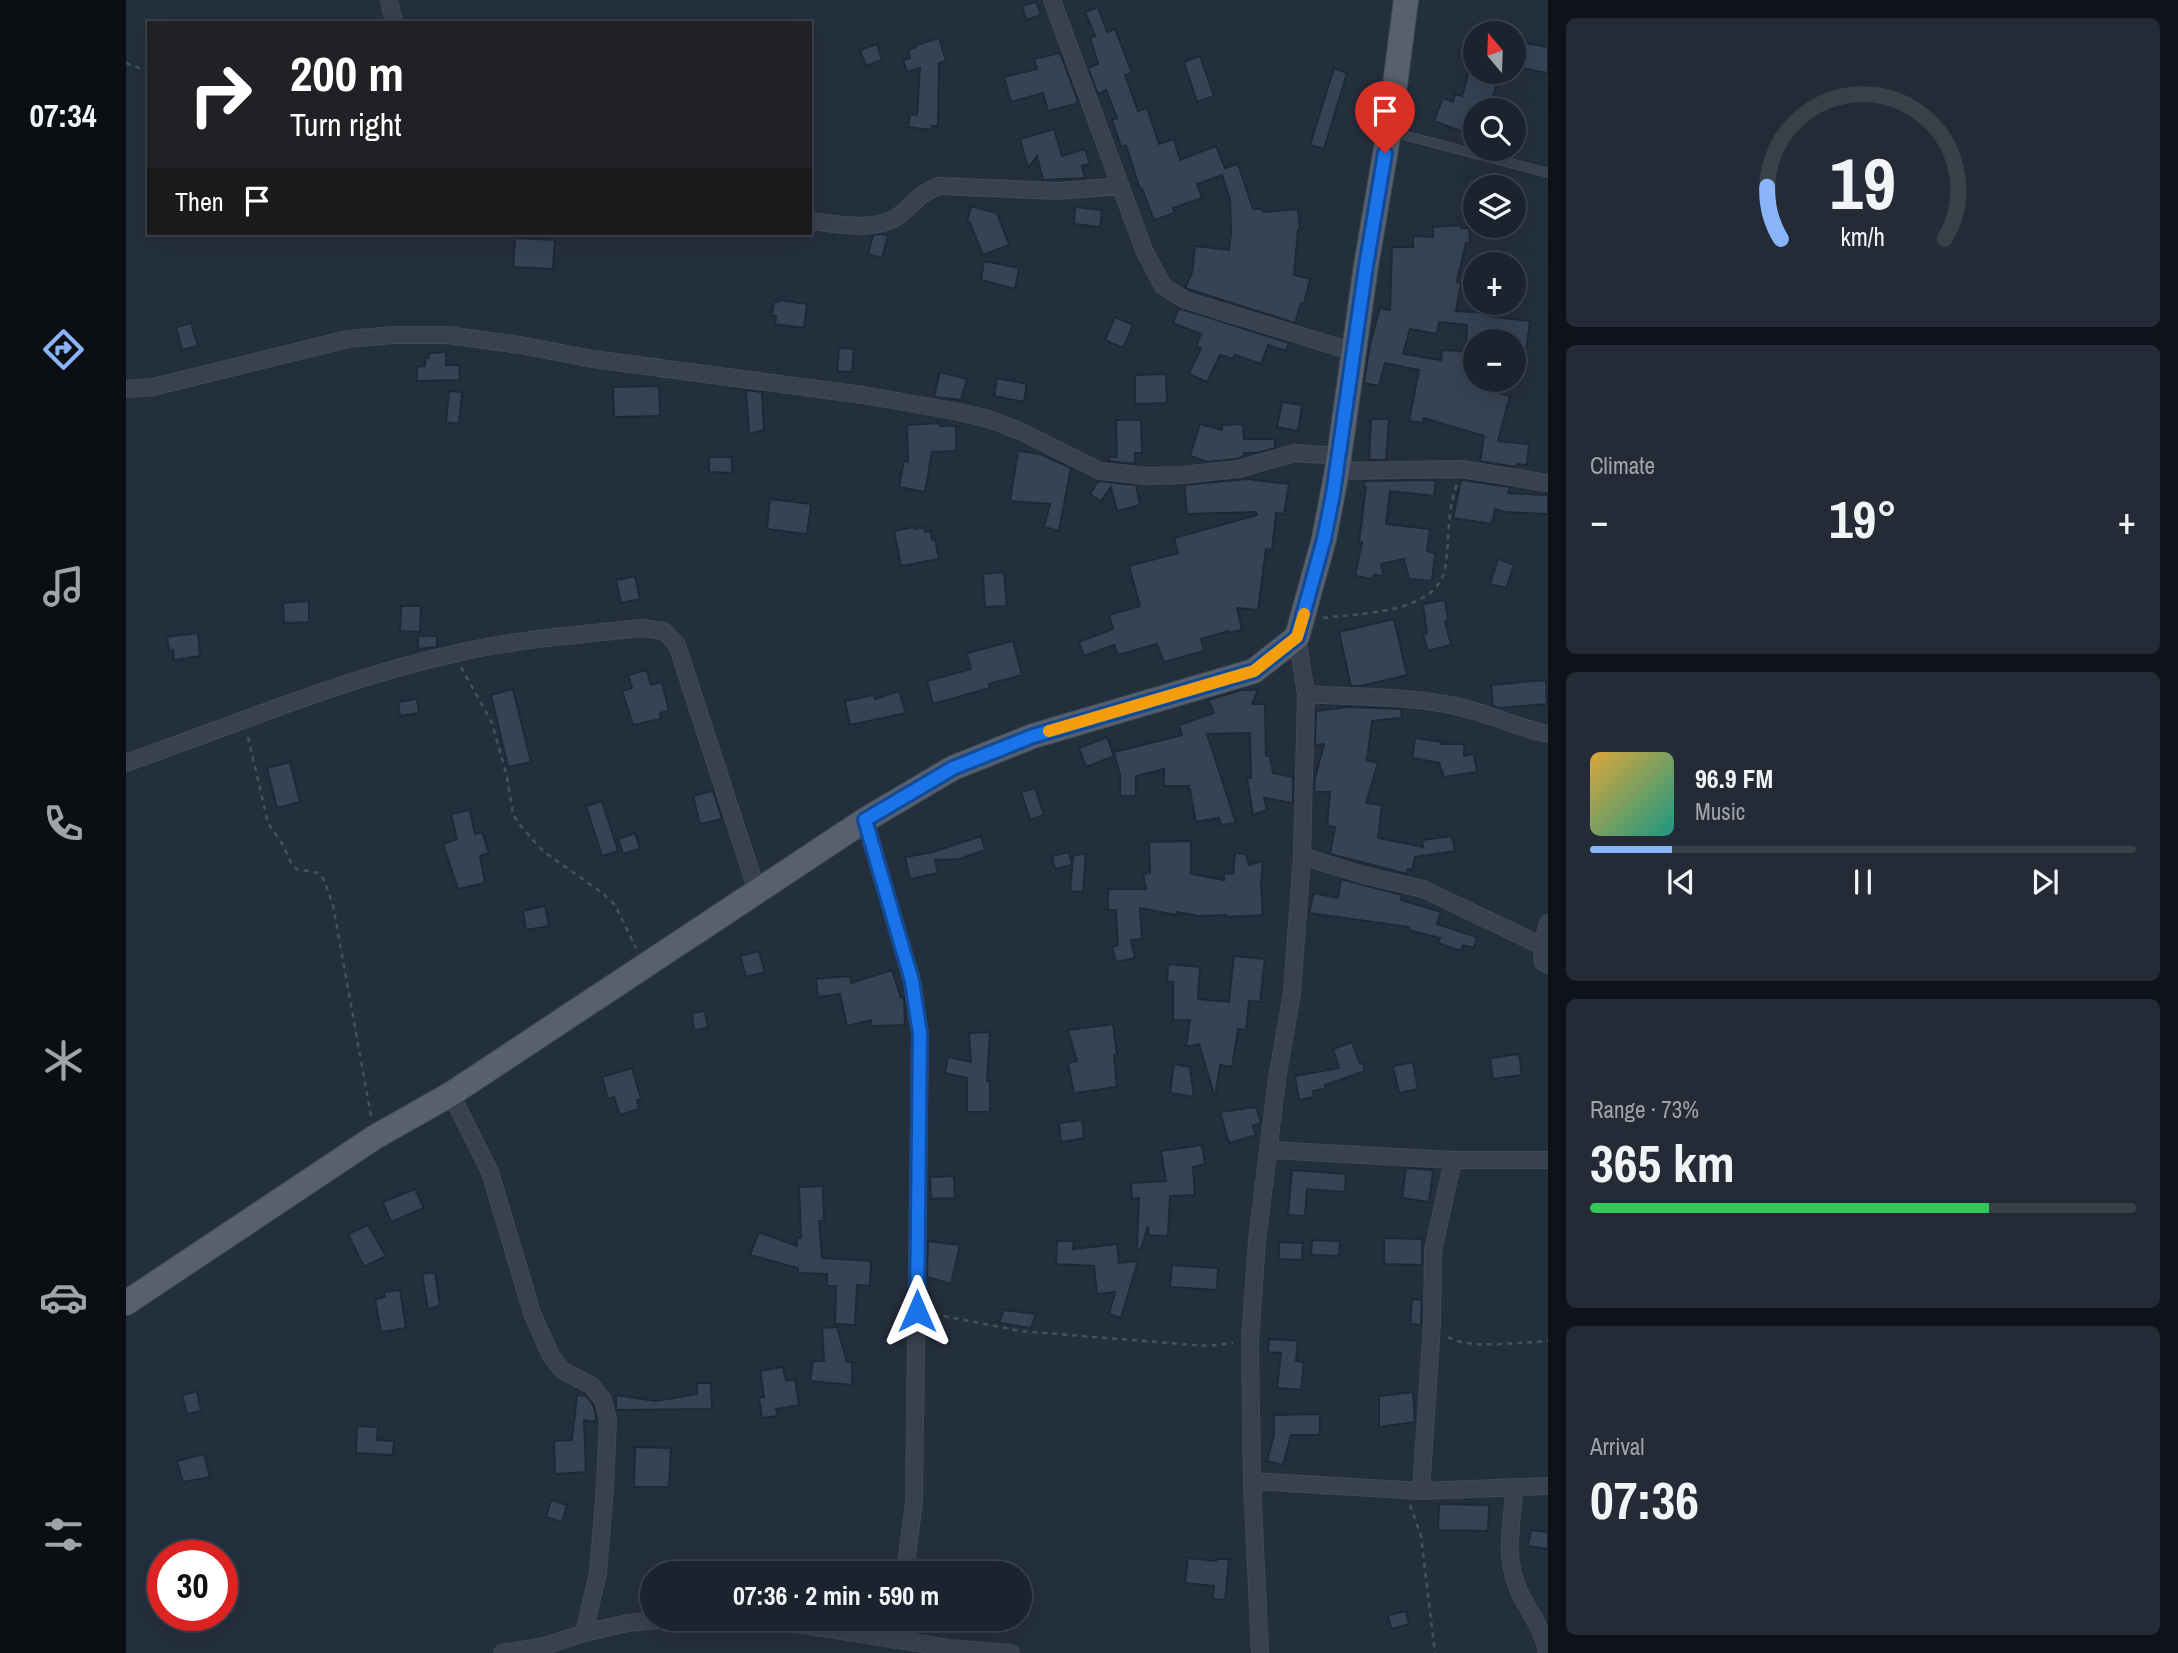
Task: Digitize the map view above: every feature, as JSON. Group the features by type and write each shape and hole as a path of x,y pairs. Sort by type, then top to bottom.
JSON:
{"main road":[{"path":"126,1303 375,1137 451,1094 646,967 865,820 953,768 1033,736 1254,671 1299,629 1324,539 1339,463 1406,0"}],"street":[{"path":"389,0 394,21"},
{"path":"1052,0 1155,275 1163,286 1185,300 1354,352"},
{"path":"812,221 848,225 885,224 927,190 940,186 1059,191 1121,186"},
{"path":"126,389 153,387 348,339 394,335 447,335 593,359 863,394 954,411 989,419 1022,432 1100,471 1146,476 1183,475 1238,469 1295,453 1339,463 1462,470 1548,483"},
{"path":"126,763 354,680 453,653 642,628 664,631 677,645 757,891"},
{"path":"1260,1653 1252,1481 1250,1341 1257,1241 1277,1079 1292,993 1302,856 1306,694 1299,629"},
{"path":"1306,694 1446,704 1480,712 1521,729 1548,734"},
{"path":"865,820 912,981 920,1034 914,1502 907,1561"},
{"path":"1302,856 1363,875 1423,889 1542,946"},
{"path":"1548,923 1542,946 1543,962 1548,965"},
{"path":"451,1094 490,1172 532,1313 551,1356 562,1370 592,1386 603,1400 608,1419 598,1573 575,1642"},
{"path":"1270,1150 1453,1160 1548,1160"},
{"path":"1413,1491 1432,1324 1433,1251 1453,1160"},
{"path":"1252,1481 1413,1491 1548,1486"},
{"path":"1514,1487 1513,1515 1508,1538 1512,1569 1518,1590 1533,1617 1547,1653"},
{"path":"502,1653 575,1642 628,1623 640,1622"},
{"path":"839,1631 950,1648 1011,1653"},
{"path":"893,1640 895,1631"}],"lane":[{"path":"1389,131 1548,173"}],"path":[{"path":"126,63 147,71"},
{"path":"1299,629 1395,609 1430,594 1439,586 1445,569 1447,525 1453,495 1462,470"},
{"path":"453,653 492,723 507,777 513,814 519,824 544,851 615,905 646,967"},
{"path":"244,720 268,823 283,845 292,866 319,873 333,905 375,1137"},
{"path":"917,1311 1020,1331 1207,1346 1250,1341"},
{"path":"1432,1324 1454,1340 1473,1343 1548,1341"},
{"path":"1413,1491 1435,1653"}],"building":[{"path":"1036,2 1041,15 1026,20 1022,6"},
{"path":"1098,7 1107,32 1115,29 1132,73 1125,75 1138,111 1147,108 1159,144 1174,139 1180,160 1216,146 1225,168 1238,164 1253,209 1263,209 1263,212 1298,209 1300,230 1294,275 1310,279 1304,304 1301,303 1295,323 1185,288 1192,273 1195,246 1229,250 1230,199 1222,175 1197,184 1202,198 1173,208 1175,213 1154,220 1140,189 1126,145 1121,147 1112,120 1117,118 1106,90 1098,94 1088,68 1098,64 1090,38 1095,36 1085,12"},
{"path":"939,38 946,61 939,63 938,126 932,126 931,130 908,127 910,114 917,115 920,68 907,72 903,60 910,58 908,50 916,45"},
{"path":"1526,43 1548,47 1548,73 1526,69"},
{"path":"877,44 882,60 866,66 860,50"},
{"path":"1060,53 1078,101 1076,104 1048,111 1043,93 1011,102 1004,77 1037,69 1034,59"},
{"path":"1200,56 1214,96 1197,102 1184,62"},
{"path":"1334,68 1347,73 1324,149 1310,145"},
{"path":"1465,84 1497,84 1492,98 1463,98 1463,132 1434,121 1443,98 1453,102 1455,94 1462,96"},
{"path":"1054,129 1062,156 1085,149 1090,164 1082,166 1085,178 1043,180 1037,156 1028,168 1020,139"},
{"path":"971,206 997,213 1009,245 983,255 970,223 967,222"},
{"path":"1075,207 1102,210 1100,227 1074,224"},
{"path":"1461,225 1463,238 1470,238 1470,243 1466,243 1463,252 1457,282 1461,283 1456,311 1463,311 1463,315 1488,315 1530,321 1526,351 1526,329 1467,329 1467,325 1439,322 1437,334 1410,329 1403,354 1441,360 1442,350 1463,351 1463,392 1495,392 1510,396 1498,441 1529,444 1527,465 1517,464 1516,467 1480,461 1484,436 1424,418 1423,423 1409,421 1419,370 1385,363 1379,386 1364,383 1370,344 1380,308 1390,310 1392,247 1413,247 1413,236 1433,237 1433,227"},
{"path":"873,235 888,236 882,258 868,254"},
{"path":"515,238 555,240 553,269 513,267"},
{"path":"984,261 1019,268 1015,289 981,280"},
{"path":"774,301 807,304 804,328 775,324 776,316 772,316"},
{"path":"1179,308 1289,343 1286,351 1268,345 1261,364 1235,355 1233,359 1220,355 1207,382 1189,374 1201,348 1196,347 1201,334 1173,323"},
{"path":"1115,317 1133,325 1123,348 1105,340"},
{"path":"191,323 198,346 182,350 176,327"},
{"path":"839,348 854,349 852,372 837,371"},
{"path":"446,352 446,365 459,365 460,380 417,381 417,367 425,366 425,358 429,358 429,353"},
{"path":"940,372 967,379 961,400 934,397"},
{"path":"1166,374 1167,403 1135,404 1135,375"},
{"path":"997,378 1027,384 1024,402 994,396"},
{"path":"659,386 660,416 614,417 613,387"},
{"path":"746,390 762,392 764,430 749,434"},
{"path":"449,391 462,392 459,424 446,422"},
{"path":"1282,402 1302,405 1298,431 1277,427"},
{"path":"1371,419 1389,419 1386,460 1369,460"},
{"path":"1116,420 1141,420 1142,453 1135,453 1135,464 1109,461 1109,457 1117,457"},
{"path":"940,423 940,426 956,426 956,451 932,452 925,492 899,487 904,461 908,462 907,425"},
{"path":"1200,424 1222,430 1222,425 1243,424 1244,439 1275,439 1275,448 1244,453 1243,457 1236,459 1207,462 1190,456"},
{"path":"1018,451 1040,454 1071,468 1059,531 1044,527 1050,504 1010,501"},
{"path":"709,457 732,457 732,473 709,472"},
{"path":"1247,479 1289,484 1284,514 1276,513 1272,550 1266,549 1258,610 1237,608 1242,630 1201,639 1204,651 1164,662 1157,644 1118,655 1114,645 1084,656 1079,642 1113,629 1109,615 1140,606 1129,566 1178,553 1174,538 1257,515 1256,512 1187,514 1184,485"},
{"path":"1436,480 1434,496 1390,491 1386,524 1430,529 1427,551 1435,553 1432,581 1409,579 1404,559 1381,564 1384,576 1374,575 1373,579 1355,576 1362,542 1359,542 1366,487 1364,481"},
{"path":"1461,480 1510,487 1508,493 1548,495 1548,514 1495,509 1492,524 1453,518"},
{"path":"1098,481 1136,485 1140,505 1117,511 1111,487 1101,501 1090,494"},
{"path":"770,499 811,504 807,534 767,529"},
{"path":"924,527 925,532 931,531 939,559 901,566 894,531"},
{"path":"1498,559 1514,565 1506,588 1490,584"},
{"path":"1004,572 1007,606 985,607 983,574"},
{"path":"635,576 640,599 621,603 616,580"},
{"path":"1445,600 1448,620 1445,621 1451,645 1428,651 1423,634 1427,633 1423,604"},
{"path":"309,601 309,622 284,623 283,603"},
{"path":"401,606 421,606 420,632 400,631"},
{"path":"1394,619 1407,675 1351,686 1339,632"},
{"path":"198,633 200,656 174,660 173,650 169,651 167,637"},
{"path":"418,636 437,636 437,647 418,649"},
{"path":"1013,641 1022,675 989,684 990,688 933,704 927,681 971,669 967,653"},
{"path":"647,670 651,685 662,682 669,711 660,713 661,719 633,725 622,691 632,688 628,675"},
{"path":"1546,680 1547,704 1499,708 1493,706 1491,685"},
{"path":"513,689 531,762 508,767 491,695"},
{"path":"1241,690 1258,690 1252,704 1265,704 1266,756 1270,756 1273,773 1293,777 1293,803 1264,798 1267,810 1253,815 1247,778 1251,778 1250,733 1207,734 1236,823 1221,825 1219,818 1196,822 1189,786 1164,786 1164,769 1136,776 1136,796 1120,796 1120,775 1114,752 1182,735 1179,725 1214,713 1208,700"},
{"path":"899,691 906,713 850,725 845,701 874,695 875,699"},
{"path":"417,699 419,713 400,716 398,702"},
{"path":"1349,707 1401,709 1402,718 1372,721 1367,760 1378,763 1366,803 1382,805 1378,838 1423,847 1422,840 1452,836 1455,851 1415,857 1412,870 1408,869 1407,874 1330,854 1335,827 1327,826 1330,792 1314,792 1324,744 1315,745 1316,711"},
{"path":"1107,737 1114,756 1086,767 1079,748"},
{"path":"1415,738 1442,742 1441,744 1464,744 1464,756 1474,754 1477,772 1444,777 1439,763 1412,758"},
{"path":"290,762 300,802 277,808 267,768"},
{"path":"1035,788 1044,815 1030,820 1021,792"},
{"path":"713,791 722,819 700,824 693,796"},
{"path":"602,801 618,851 602,856 586,806"},
{"path":"470,810 475,834 482,832 489,853 480,856 485,883 458,889 443,844 457,839 451,814"},
{"path":"635,833 640,849 623,854 618,839"},
{"path":"981,836 985,850 959,859 935,860 938,873 910,879 905,857 933,852"},
{"path":"1191,841 1191,874 1224,880 1224,873 1233,874 1235,853 1246,854 1249,865 1263,861 1263,915 1226,917 1177,912 1176,915 1140,908 1142,939 1131,940 1135,958 1116,962 1112,947 1118,945 1116,910 1108,910 1108,889 1146,889 1143,874 1150,873 1149,842"},
{"path":"1069,852 1072,865 1055,869 1052,856"},
{"path":"1086,853 1083,892 1070,891 1073,856"},
{"path":"1341,879 1402,895 1401,900 1441,912 1437,924 1477,937 1474,948 1463,945 1461,951 1438,943 1440,938 1408,930 1409,927 1309,913 1314,893 1338,898"},
{"path":"545,906 549,926 526,930 523,911"},
{"path":"759,951 765,972 746,977 740,956"},
{"path":"1234,956 1265,959 1260,1002 1249,1001 1246,1030 1238,1029 1232,1067 1220,1065 1215,1098 1199,1044 1186,1047 1190,1020 1173,1020 1173,982 1167,982 1168,964 1200,967 1198,999 1229,1002"},
{"path":"892,970 901,998 904,998 905,1025 871,1026 871,1020 847,1026 840,994 818,997 816,979 850,976 851,983"},
{"path":"705,1011 708,1028 694,1030 692,1013"},
{"path":"1113,1024 1117,1087 1074,1093 1068,1063 1077,1061 1068,1030"},
{"path":"990,1032 987,1081 990,1081 990,1112 967,1112 967,1078 945,1073 948,1057 971,1062 969,1033"},
{"path":"1352,1042 1365,1071 1325,1085 1325,1089 1313,1091 1314,1097 1299,1100 1295,1076 1339,1068 1333,1049"},
{"path":"1519,1054 1522,1075 1493,1079 1490,1058"},
{"path":"1413,1062 1418,1089 1399,1093 1393,1066"},
{"path":"1174,1064 1190,1067 1194,1097 1170,1093"},
{"path":"632,1068 641,1099 637,1100 639,1109 620,1115 614,1097 608,1099 602,1077"},
{"path":"1256,1107 1261,1123 1253,1126 1256,1135 1229,1143 1220,1112"},
{"path":"1082,1120 1084,1138 1061,1142 1059,1123"},
{"path":"1202,1145 1205,1164 1193,1167 1195,1195 1170,1196 1168,1236 1149,1235 1148,1226 1141,1249 1137,1248 1139,1198 1132,1199 1131,1183 1166,1181 1161,1151"},
{"path":"1406,1168 1433,1170 1429,1202 1402,1198"},
{"path":"1292,1170 1346,1174 1345,1192 1307,1189 1305,1216 1288,1215"},
{"path":"954,1176 955,1198 931,1199 930,1177"},
{"path":"823,1186 824,1221 819,1221 822,1258 871,1261 870,1286 857,1285 855,1325 835,1324 836,1286 827,1286 827,1274 798,1273 798,1268 750,1255 759,1232 797,1246 797,1238 801,1238 799,1187"},
{"path":"415,1189 424,1208 391,1222 383,1202"},
{"path":"368,1225 386,1256 364,1267 348,1234"},
{"path":"1384,1238 1422,1239 1422,1265 1384,1264"},
{"path":"1312,1240 1340,1241 1339,1256 1311,1255"},
{"path":"928,1241 960,1245 951,1284 927,1277"},
{"path":"1057,1241 1074,1241 1073,1249 1117,1244 1119,1263 1138,1261 1121,1318 1109,1314 1115,1292 1097,1294 1094,1266 1056,1264"},
{"path":"1279,1242 1303,1243 1302,1260 1279,1259"},
{"path":"1172,1265 1218,1268 1217,1290 1170,1287"},
{"path":"435,1272 440,1306 428,1309 422,1274"},
{"path":"400,1290 406,1328 381,1332 375,1299 385,1297 384,1292"},
{"path":"1412,1299 1422,1300 1421,1325 1410,1324"},
{"path":"1004,1310 1036,1314 1031,1328 999,1323"},
{"path":"837,1327 847,1362 852,1362 852,1385 810,1381 813,1361 824,1361 822,1328"},
{"path":"1269,1339 1298,1341 1296,1361 1304,1362 1301,1390 1277,1388 1281,1353 1268,1352"},
{"path":"783,1367 786,1381 795,1379 799,1405 776,1409 778,1416 762,1418 759,1398 764,1397 760,1371"},
{"path":"697,1383 711,1383 712,1409 616,1410 616,1395 656,1401 697,1394"},
{"path":"197,1391 201,1411 187,1414 182,1395"},
{"path":"1413,1392 1415,1422 1379,1427 1379,1396"},
{"path":"577,1395 586,1396 596,1415 595,1422 584,1420 586,1472 555,1474 554,1441 572,1440"},
{"path":"1320,1414 1320,1435 1291,1435 1283,1465 1267,1461 1274,1434 1274,1415"},
{"path":"357,1426 378,1427 377,1440 394,1441 393,1455 356,1453"},
{"path":"635,1447 671,1448 669,1487 634,1487"},
{"path":"204,1454 210,1477 183,1482 177,1461"},
{"path":"551,1500 567,1505 562,1522 546,1517"},
{"path":"1439,1504 1489,1505 1488,1531 1438,1530"},
{"path":"1531,1530 1548,1532 1548,1549 1528,1546"},
{"path":"1188,1558 1216,1561 1229,1559 1225,1600 1213,1599 1214,1586 1185,1583"},
{"path":"1406,1611 1409,1624 1391,1629 1388,1615"}],"slow traffic":[{"path":"1049,731 1254,671 1297,637 1304,614"}],"route":[{"path":"917,1311 920,1034 912,981 865,820 953,768 1033,736 1254,671 1297,637 1324,539 1340,456 1366,266 1385,153"}]}
